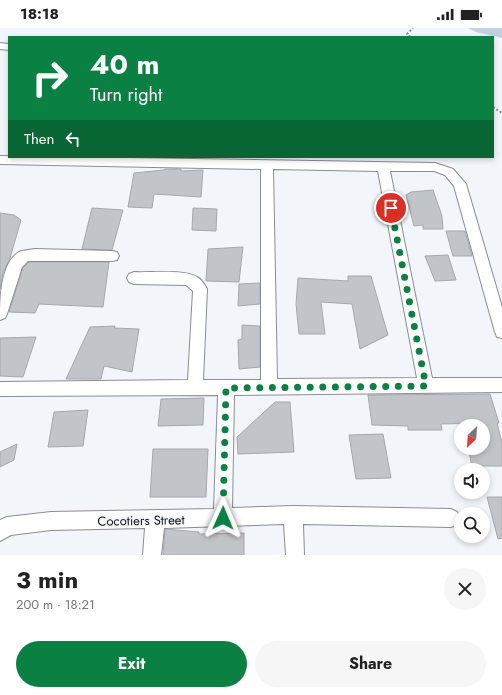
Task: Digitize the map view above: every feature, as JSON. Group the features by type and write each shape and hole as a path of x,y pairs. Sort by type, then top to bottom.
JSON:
{"street":[{"path":"0,160 435,167 448,172 460,184 502,332"},
{"path":"267,164 269,387"},
{"path":"383,167 426,386"},
{"path":"0,314 16,264 24,256 35,254 112,256"},
{"path":"134,278 186,279 193,281 200,289 195,388"},
{"path":"0,389 502,385"},
{"path":"223,518 226,388"},
{"path":"293,515 295,555"},
{"name":"Cocotiers Street","path":"0,532 7,526 51,521 155,520 293,515 451,518"},
{"path":"152,555 155,520"}],"path":[{"path":"409,36 407,34 413,28"}],"shaded area":[{"path":"468,28 502,28 502,38 494,36 476,32"}],"building":[{"path":"165,169 181,169 181,171 203,170 201,197 154,194 152,208 128,207 134,173"},
{"path":"433,190 442,216 443,229 423,229 423,225 414,226 406,195 411,192"},
{"path":"92,208 123,210 112,250 82,249"},
{"path":"193,208 217,209 216,231 192,230"},
{"path":"0,213 14,215 21,220 10,258 3,273 0,289"},
{"path":"446,231 465,231 472,256 453,256"},
{"path":"243,247 239,282 206,281 208,249"},
{"path":"448,255 456,280 435,281 425,256"},
{"path":"29,262 109,262 103,307 39,304 35,313 9,312 23,268"},
{"path":"348,276 371,276 388,335 360,349 352,304 321,302 325,334 299,334 296,304 298,278 348,281"},
{"path":"260,283 260,304 238,306 239,284"},
{"path":"242,325 260,326 260,367 239,369 238,340 242,339"},
{"path":"115,326 114,328 139,329 132,372 104,366 101,379 66,379 90,327"},
{"path":"36,337 23,377 0,376 0,338"},
{"path":"490,394 499,423 497,423 502,443 502,466 490,466 490,463 471,463 470,455 490,455 490,419 454,419 454,424 441,424 442,430 408,430 408,426 372,425 368,395"},
{"path":"204,398 203,425 158,426 161,399"},
{"path":"275,402 290,402 294,452 238,454 237,437"},
{"path":"88,410 83,446 48,447 54,412"},
{"path":"383,434 391,478 356,479 349,435"},
{"path":"17,444 14,460 0,467 0,452"},
{"path":"153,449 208,449 206,497 150,497"},
{"path":"490,497 502,497 502,538 498,539 488,499 490,499"},
{"path":"165,529 199,532 199,534 244,533 244,555 163,555"}],"route":[{"path":"223,518 226,388 426,386 391,208"}]}
